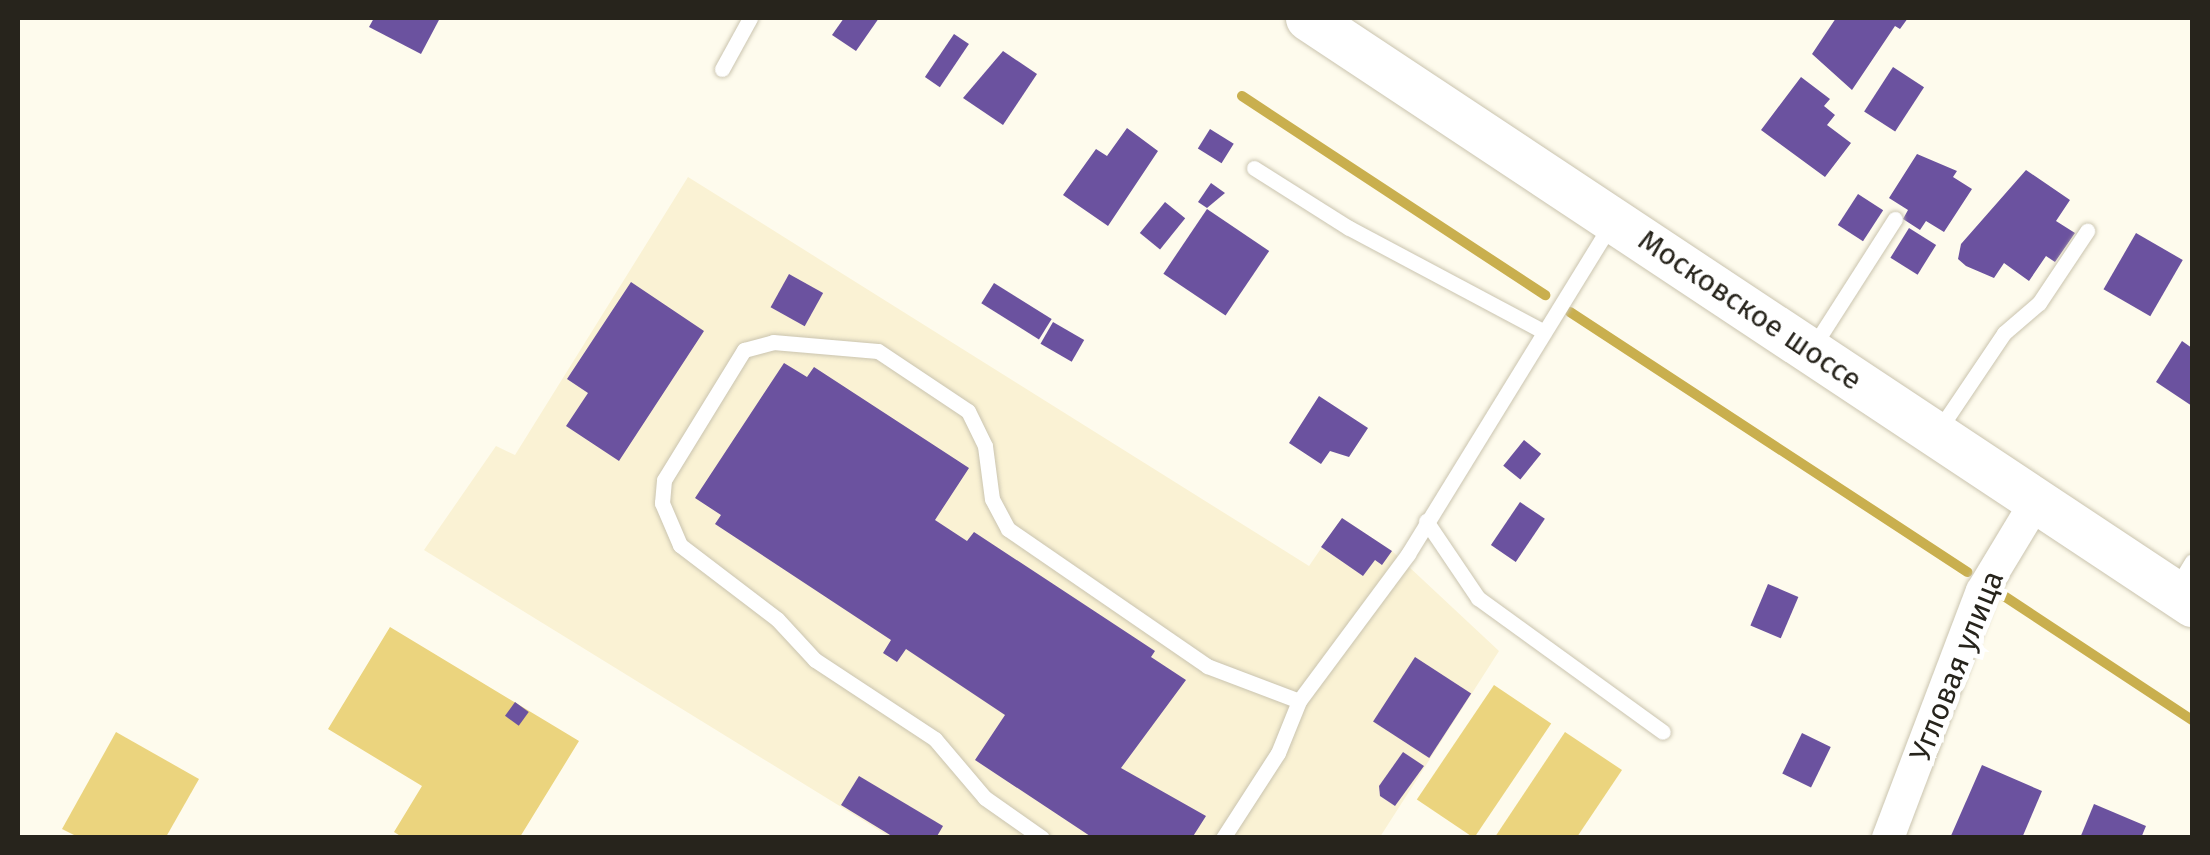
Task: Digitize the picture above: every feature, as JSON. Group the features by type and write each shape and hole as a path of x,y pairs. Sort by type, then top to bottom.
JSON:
{"main road":[{"name":"Московское шоссе","path":"1308,18 2036,500 2186,586"}],"street":[{"name":"Угловая улица","path":"1888,838 1982,591 2036,500"}],"lane":[{"path":"722,69 750,18"},
{"path":"1254,168 1364,237 1543,331"},
{"path":"1811,351 1895,218"},
{"path":"1224,838 1278,753 1298,701 1426,522 1614,220"},
{"path":"1936,434 2004,333 2039,304 2087,232"},
{"path":"1042,838 985,798 935,739 814,660 777,619 680,545 662,504 664,480 744,350 773,342 878,352 968,411 985,446 992,500 1008,530 1208,666 1298,701"},
{"path":"1426,522 1478,598 1663,732"}],"shaded area":[{"path":"688,177 1309,566 1342,518 1392,551 1499,651 1380,837 890,837 424,550 496,446 515,455"},
{"path":"390,627 579,741 520,837 402,837 394,832 422,786 328,729"},
{"path":"1494,685 1551,724 1474,838 1417,799"},
{"path":"116,732 199,779 166,837 78,837 62,829"},
{"path":"1565,732 1622,770 1577,837 1495,837"}],"building":[{"path":"374,18 440,18 421,54 369,27"},
{"path":"844,18 879,18 856,51 832,35"},
{"path":"1836,18 1908,18 1900,29 1895,26 1852,90 1812,54"},
{"path":"954,34 969,44 940,87 925,77"},
{"path":"1003,51 1037,74 1003,125 963,98"},
{"path":"1893,67 1924,87 1895,132 1864,111"},
{"path":"1801,77 1830,99 1824,106 1835,115 1827,125 1851,143 1825,177 1761,130"},
{"path":"1127,128 1158,151 1108,226 1063,195 1096,149 1107,156"},
{"path":"1210,129 1234,144 1222,163 1198,149"},
{"path":"1917,154 1957,171 1953,177 1972,189 1944,232 1926,221 1920,230 1903,219 1908,210 1889,198"},
{"path":"2026,170 2070,200 2056,221 2075,233 2055,262 2046,256 2029,281 2004,263 1994,278 1966,266 1958,259 1961,244"},
{"path":"1211,183 1225,193 1207,208 1198,202"},
{"path":"1858,194 1883,210 1863,241 1838,225"},
{"path":"1165,202 1185,218 1160,249 1140,233"},
{"path":"1207,209 1269,251 1226,316 1163,274"},
{"path":"1909,228 1936,245 1918,275 1890,258"},
{"path":"2136,233 2183,260 2150,316 2104,289"},
{"path":"789,274 823,293 805,326 771,307"},
{"path":"631,282 704,331 619,461 566,426 588,393 567,379"},
{"path":"994,283 1052,319 1039,339 981,303"},
{"path":"1053,322 1084,340 1072,362 1040,344"},
{"path":"2182,341 2192,348 2192,406 2156,382"},
{"path":"784,363 807,377 814,367 969,468 935,520 967,541 974,532 1155,651 1151,657 1186,680 1121,768 1206,816 1192,838 1093,838 975,760 1005,715 906,649 897,662 883,653 891,640 715,524 721,515 695,498"},
{"path":"1319,396 1368,428 1349,457 1330,451 1321,464 1289,443"},
{"path":"1524,440 1541,454 1520,479 1503,466"},
{"path":"1520,502 1545,519 1516,562 1491,545"},
{"path":"1342,518 1392,551 1382,565 1375,560 1363,576 1321,547"},
{"path":"1768,584 1798,597 1781,638 1750,625"},
{"path":"1415,657 1471,693 1429,758 1373,722"},
{"path":"515,702 529,712 519,726 505,716"},
{"path":"1802,733 1831,747 1811,787 1782,773"},
{"path":"1403,752 1424,766 1395,806 1380,796 1379,786"},
{"path":"1982,765 2042,791 2022,838 1950,838"},
{"path":"859,776 943,826 936,838 895,838 841,805"},
{"path":"2094,804 2146,826 2141,838 2080,838"}],"waterway":[{"path":"1242,96 1545,295"},
{"path":"1570,312 1967,572"},
{"path":"2001,594 2192,720"}]}
